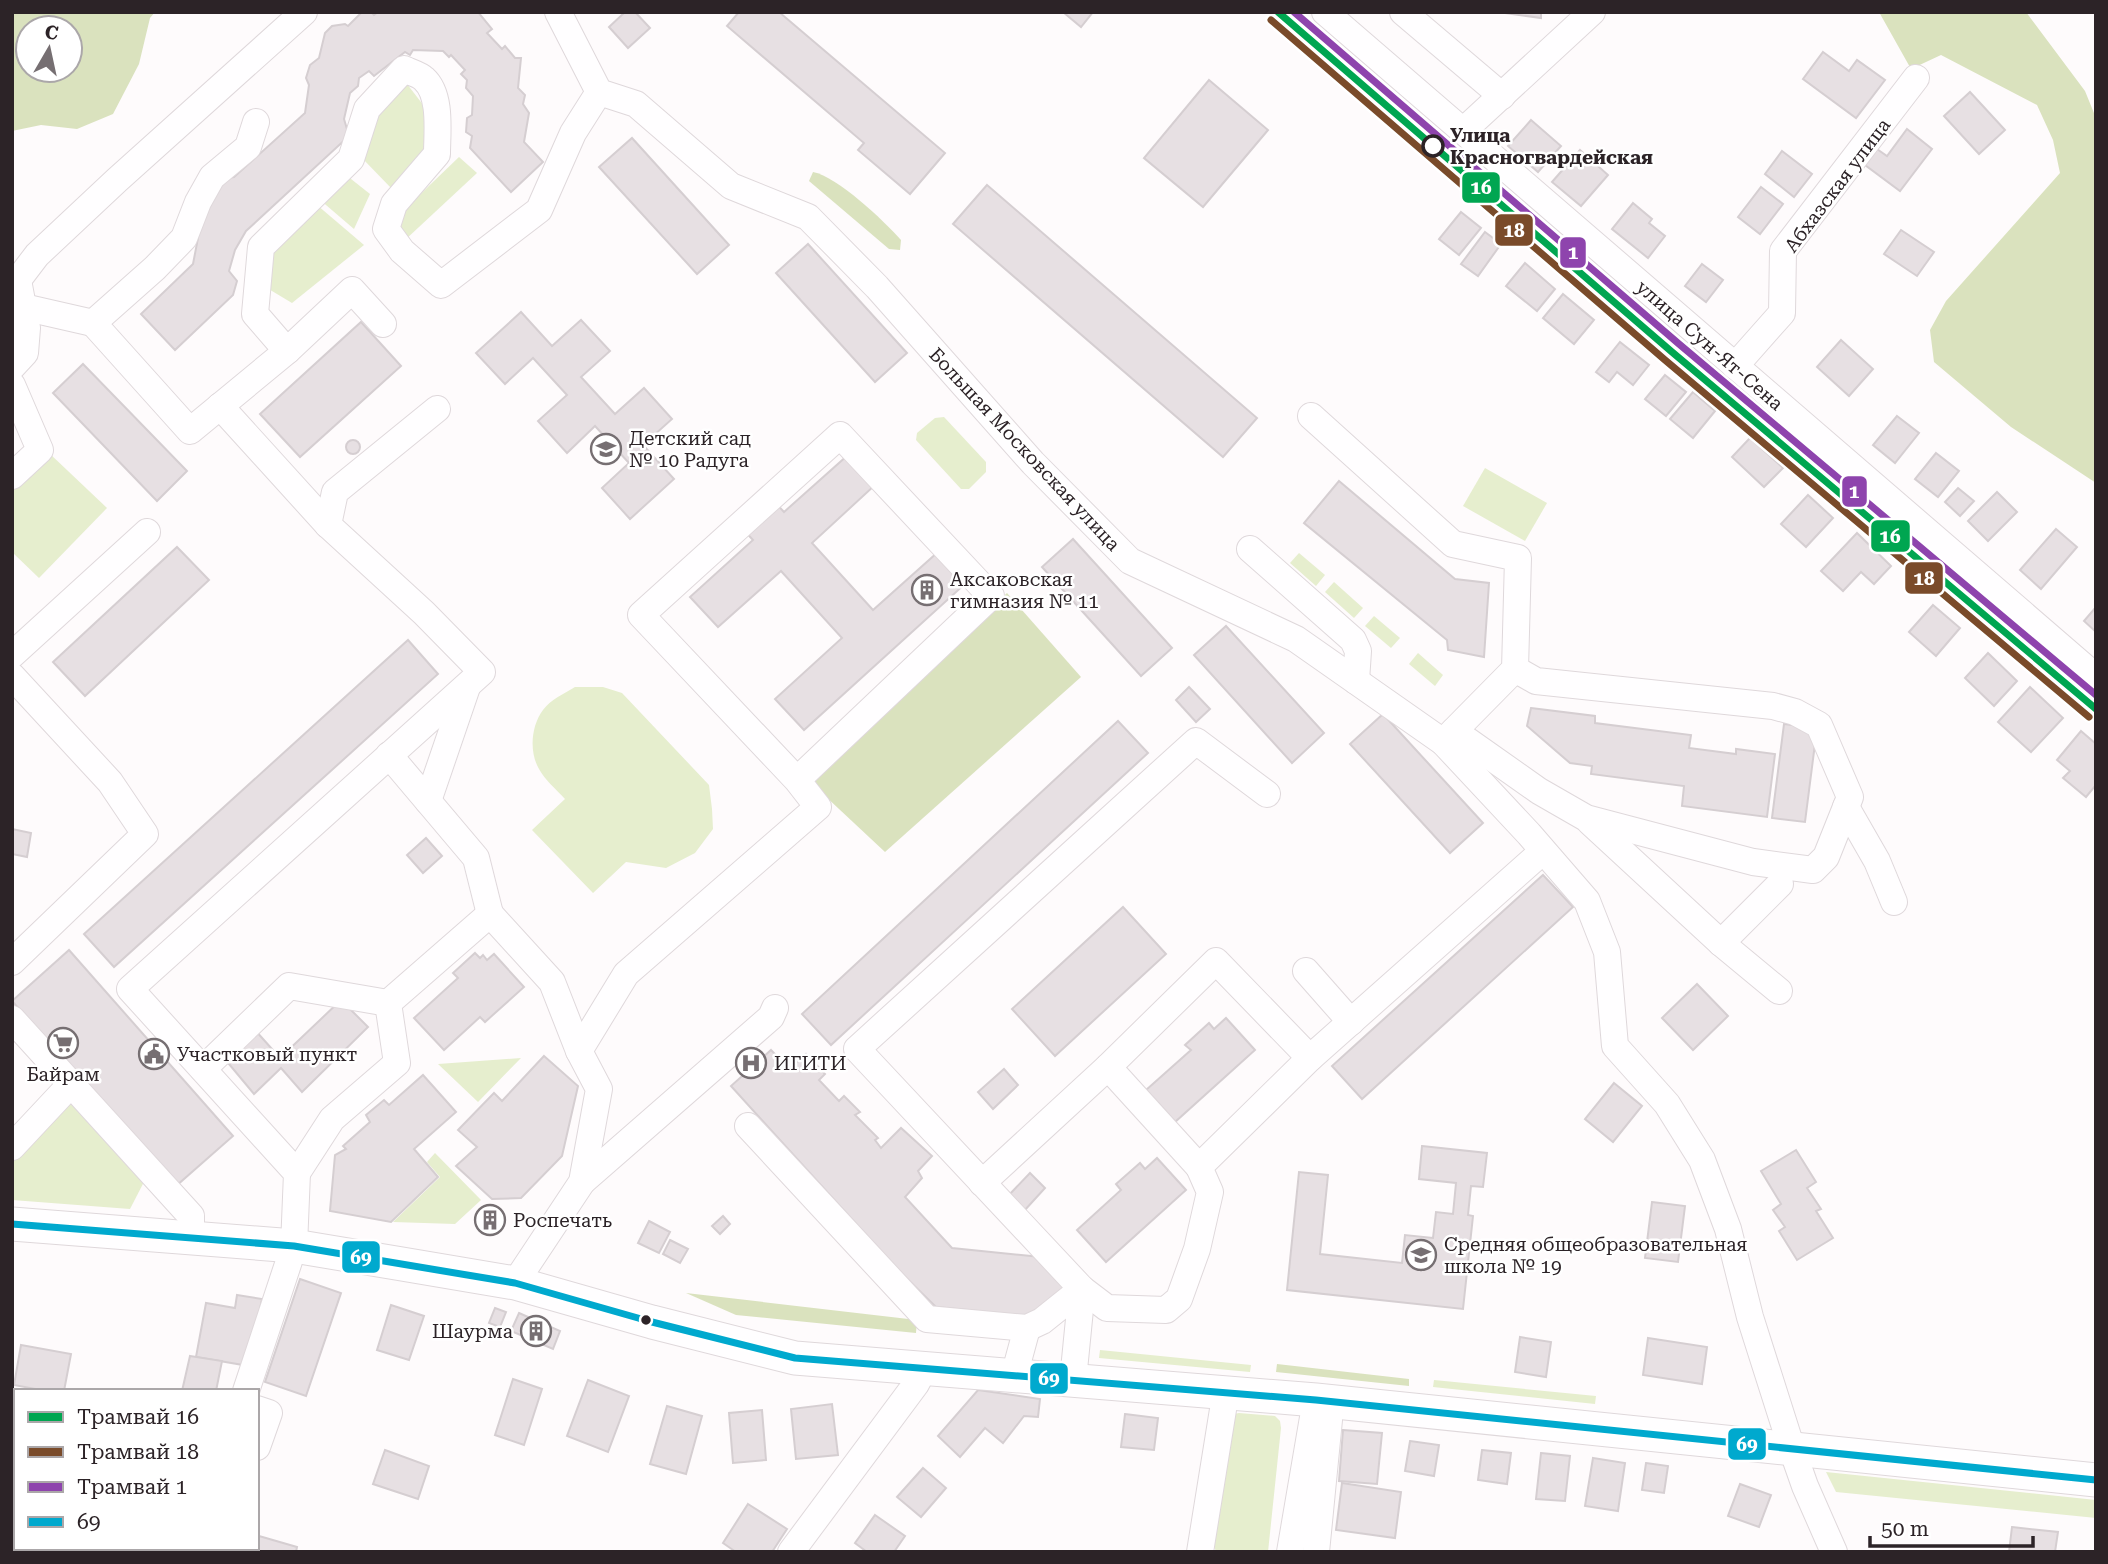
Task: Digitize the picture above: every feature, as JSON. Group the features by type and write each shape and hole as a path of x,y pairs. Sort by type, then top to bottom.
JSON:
{"main road":[{"path":"12,1224 294,1246 514,1283 795,1358 1323,1400 2096,1480"}],"street":[{"path":"12,367 24,353 27,328 18,290 37,255 304,12"},
{"path":"287,351 255,314 261,247 351,159 367,108 404,69 424,79 434,96 438,123 437,154 394,204 386,229 402,251 441,285 539,210 573,133 600,92 558,12"},
{"name":"улица Сун-Ят-Сена","path":"1325,12 2096,677"},
{"path":"1403,12 1502,96"},
{"path":"1463,131 1592,12"},
{"name":"Абхазская улица","path":"1735,366 1782,313 1783,251 1916,78"},
{"name":"Большая Московская улица","path":"600,92 636,104 731,186 808,217 877,287 1033,463 1130,561 1296,639 1356,681 1448,736 1587,901 1607,952 1615,1046 1667,1104 1702,1160 1728,1229 1750,1317 1792,1449 1834,1552"},
{"path":"93,323 155,268 184,238 198,202 212,177 248,147 256,122"},
{"path":"18,290 93,323 190,431 287,351 352,290 383,324"},
{"path":"12,385 40,450 12,476"},
{"path":"220,406 328,525 424,613 482,671 130,989 297,1173"},
{"path":"328,525 335,492 438,409"},
{"path":"1311,416 1453,544 1518,558 1515,669 1448,736 1587,818 1752,862 1813,870 1826,857 1850,797 1819,726 1795,712 1773,706 1536,681 1515,669"},
{"path":"579,1051 625,974 818,807 797,780 641,615 840,435 991,596 797,780"},
{"path":"12,654 146,532"},
{"path":"1250,549 1353,640 1358,651 1356,681"},
{"path":"12,676 110,782 145,834 12,962"},
{"path":"428,801 468,684"},
{"path":"1108,1067 1199,1167 1210,1192 1197,1250 1179,1299 1166,1310 1107,1308 1082,1289 857,1049 1196,741 1267,794"},
{"path":"389,755 476,858 489,914 552,982 579,1051 599,1089 582,1182"},
{"path":"1846,807 1877,861 1894,902"},
{"path":"1587,818 1721,943 1779,991"},
{"path":"1199,1167 1310,1058 1544,851"},
{"path":"1721,943 1780,884"},
{"path":"388,1003 489,914"},
{"path":"982,1183 1108,1067 1216,961 1310,1058"},
{"path":"1306,971 1351,1022"},
{"path":"202,1069 289,986 388,1003"},
{"path":"248,1389 294,1246 297,1173 332,1119 397,1063 388,1003"},
{"path":"514,1283 582,1182 771,1017 775,1008"},
{"path":"12,1019 191,1216 191,1237"},
{"path":"12,1147 71,1084"},
{"path":"748,1126 927,1319 1027,1328 1042,1321 1082,1289"},
{"path":"1073,1380 1082,1289"},
{"path":"1014,1376 1027,1328"},
{"path":"791,1552 916,1384 924,1369"},
{"path":"1200,1552 1226,1391"},
{"path":"1296,1547 1323,1400"},
{"path":"1316,1552 1323,1400"},
{"path":"259,1410 269,1413 259,1441"}],"green space":[{"path":"12,12 155,12 150,18 139,64 113,114 77,129 41,125 12,131"},
{"path":"1879,12 2026,12 2085,91 2096,118 2096,483 2011,427 1934,362 1930,330 1946,301 2060,173 2053,140 2037,105 1941,55 1911,69"},
{"path":"407,84 424,106 424,160 393,190 361,157 374,110"},
{"path":"459,157 477,173 405,240 399,227 406,208"},
{"path":"813,172 835,182 872,211 901,240 900,250 889,249 809,181"},
{"path":"346,175 370,194 354,229 319,199"},
{"path":"317,205 364,245 292,303 267,288 272,247"},
{"path":"944,417 986,462 986,472 969,489 961,489 916,440 917,433 935,418"},
{"path":"49,453 107,508 39,578 12,552 12,491"},
{"path":"1485,468 1547,503 1525,541 1463,506"},
{"path":"1299,553 1325,575 1316,586 1290,563"},
{"path":"1334,582 1363,608 1354,618 1325,592"},
{"path":"1007,593 1081,677 885,852 808,780"},
{"path":"1374,616 1400,638 1391,648 1365,626"},
{"path":"1418,653 1443,675 1435,686 1409,664"},
{"path":"575,687 603,687 622,693 709,785 712,809 713,829 695,853 666,868 626,862 593,893 532,830 565,799 544,777 536,762 533,747 536,724 550,703"},
{"path":"521,1058 478,1102 438,1064"},
{"path":"69,1095 146,1178 130,1209 12,1200 12,1155"},
{"path":"435,1153 481,1200 455,1224 393,1222 440,1177 427,1162"},
{"path":"686,1293 917,1320 916,1333 736,1315"},
{"path":"1100,1350 1251,1365 1250,1372 1099,1358"},
{"path":"1277,1364 1409,1379 1409,1386 1276,1372"},
{"path":"1434,1380 1596,1396 1595,1404 1433,1387"},
{"path":"12,1391 14,1550 191,1552 12,1552"},
{"path":"1234,1414 1275,1416 1280,1421 1268,1552 1217,1552 1212,1545"},
{"path":"1826,1472 2096,1500 2096,1518 1836,1492"}],"building":[{"path":"362,12 371,12 374,15 378,12 478,12 492,29 487,33 502,49 505,46 515,58 521,58 518,88 525,95 523,104 529,113 524,142 543,162 511,192 470,148 472,136 466,132 467,118 472,115 473,96 466,88 467,80 461,74 465,70 451,55 449,57 443,51 413,50 410,55 405,52 374,76 369,71 359,78 358,86 350,93 344,119 349,136 246,231 235,250 229,271 237,281 233,295 175,350 141,314 193,264 198,238 194,230 221,179 234,177 305,113 309,85 306,78 310,65 319,58 325,33 332,26 348,26"},
{"path":"625,12 635,12 650,28 628,48 609,27"},
{"path":"739,12 779,12 945,153 910,194 858,150 864,143 727,26"},
{"path":"1063,12 1093,12 1081,27"},
{"path":"1498,12 1541,12 1541,18"},
{"path":"1823,52 1849,71 1857,60 1885,80 1856,118 1803,79"},
{"path":"1209,80 1268,130 1203,207 1144,158"},
{"path":"1970,92 2005,130 1979,154 1944,116"},
{"path":"1531,120 1561,146 1538,172 1508,146"},
{"path":"1907,129 1932,149 1900,191 1865,165 1877,149 1887,156"},
{"path":"632,138 729,245 697,274 599,167"},
{"path":"1580,150 1608,175 1581,206 1552,182"},
{"path":"1782,151 1812,174 1794,197 1765,174"},
{"path":"987,185 1257,418 1223,457 953,224"},
{"path":"1761,187 1783,204 1760,234 1738,217"},
{"path":"1633,203 1652,219 1649,223 1665,236 1648,258 1612,229"},
{"path":"1461,212 1481,228 1459,255 1439,239"},
{"path":"1901,230 1934,252 1917,276 1884,254"},
{"path":"1485,232 1501,244 1478,276 1461,264"},
{"path":"808,244 907,353 875,382 776,273"},
{"path":"1525,263 1555,289 1537,311 1506,286"},
{"path":"1702,264 1723,280 1706,302 1685,286"},
{"path":"1563,294 1594,320 1574,344 1543,318"},
{"path":"521,312 552,346 581,320 610,351 581,377 615,414 644,388 672,419 643,445 674,479 630,519 602,488 629,463 595,426 567,453 538,421 567,395 533,358 505,384 476,353"},
{"path":"361,322 401,366 300,457 260,414"},
{"path":"1841,340 1873,369 1849,396 1817,367"},
{"path":"1620,342 1649,365 1633,385 1617,372 1609,382 1596,372"},
{"path":"83,364 187,471 157,501 53,393"},
{"path":"1665,375 1686,392 1666,416 1645,399"},
{"path":"1693,392 1715,411 1693,438 1670,419"},
{"path":"1897,416 1919,433 1895,463 1873,445"},
{"path":"1750,438 1783,468 1764,487 1732,457"},
{"path":"353,440 358,442 358,452 353,454 348,452 346,447 348,442"},
{"path":"1936,453 1959,471 1938,497 1915,479"},
{"name":"Аксаковская гимназия № 11","path":"848,455 875,485 812,543 873,610 938,552 966,583 804,730 775,699 842,638 781,571 718,627 690,597 753,540 741,527 772,499 784,512"},
{"path":"1339,481 1455,579 1489,583 1484,657 1448,650 1447,640 1304,523"},
{"path":"1958,488 1974,501 1960,516 1945,502"},
{"path":"1997,492 2017,512 1988,541 1968,521"},
{"path":"1808,495 1833,518 1806,547 1781,524"},
{"path":"2056,529 2077,547 2041,589 2020,570"},
{"path":"1857,533 1891,566 1874,584 1861,572 1843,591 1821,571"},
{"path":"1073,539 1172,648 1141,676 1042,567"},
{"path":"177,547 209,580 85,696 53,662"},
{"path":"1933,605 1960,628 1936,656 1909,632"},
{"path":"2096,607 2096,632 2084,621"},
{"path":"1226,626 1324,733 1292,763 1194,655"},
{"path":"408,640 438,674 114,967 84,934"},
{"path":"1988,653 2017,681 1994,706 1965,678"},
{"path":"1189,687 1210,709 1196,722 1176,700"},
{"path":"2030,687 2063,718 2031,752 1998,722"},
{"path":"1531,708 1595,716 1595,723 1691,735 1689,748 1736,754 1736,749 1775,754 1767,817 1682,806 1684,786 1591,774 1592,766 1570,763 1527,726"},
{"path":"1383,714 1483,823 1450,853 1350,744"},
{"path":"1118,721 1148,753 831,1045 802,1014"},
{"path":"1784,724 1817,728 1805,822 1772,818"},
{"path":"2081,731 2096,744 2096,785 2086,797 2063,778 2070,771 2057,760"},
{"path":"12,829 31,833 27,857 12,854"},
{"path":"426,838 442,856 423,873 407,855"},
{"path":"1543,875 1573,907 1362,1099 1332,1066"},
{"path":"1123,907 1166,954 1055,1056 1012,1009"},
{"path":"69,950 233,1136 176,1186 12,1001"},
{"path":"475,953 480,958 483,955 487,960 494,954 524,987 485,1022 480,1017 444,1050 414,1018 458,978 453,973"},
{"path":"1697,984 1728,1016 1693,1050 1662,1018"},
{"path":"341,1000 368,1027 302,1092 281,1068 254,1094 224,1058 255,1030 280,1058"},
{"path":"1226,1018 1255,1050 1175,1122 1146,1090 1191,1050 1185,1045 1209,1023 1214,1029"},
{"path":"771,1050 789,1069 806,1054 825,1074 819,1080 839,1101 844,1096 860,1112 855,1115 878,1138 875,1140 881,1148 901,1128 932,1156 918,1171 922,1178 905,1197 952,1248 1041,1257 1070,1285 1039,1317 936,1307 896,1268 731,1086"},
{"path":"544,1056 578,1086 562,1156 521,1198 492,1199 456,1166 477,1147 458,1130 494,1093 502,1101"},
{"path":"1004,1069 1018,1085 993,1109 978,1092"},
{"path":"423,1075 456,1112 414,1149 438,1177 391,1222 330,1211 335,1155 346,1149 343,1146 370,1122 366,1115 384,1100 389,1105"},
{"path":"1614,1083 1642,1106 1613,1142 1585,1119"},
{"path":"1422,1146 1487,1153 1483,1187 1471,1186 1468,1215 1473,1216 1463,1309 1287,1290 1299,1172 1328,1175 1320,1254 1402,1263 1405,1235 1433,1238 1436,1212 1453,1214 1456,1183 1419,1179"},
{"path":"1796,1150 1816,1182 1807,1188 1821,1209 1816,1211 1833,1238 1797,1260 1779,1231 1785,1227 1773,1210 1781,1204 1761,1171"},
{"path":"1157,1158 1186,1190 1106,1262 1077,1230 1121,1190 1116,1184 1140,1163 1145,1169"},
{"path":"1030,1173 1045,1188 1024,1211 1008,1196"},
{"path":"1652,1202 1685,1206 1678,1262 1645,1258"},
{"name":"Роспечать","path":"492,1212 499,1219 488,1229 482,1221"},
{"path":"723,1216 730,1224 720,1234 712,1226"},
{"path":"649,1221 670,1232 659,1253 638,1243"},
{"path":"670,1240 688,1249 680,1263 663,1254"},
{"path":"300,1279 341,1293 306,1396 265,1382"},
{"path":"237,1295 262,1299 249,1366 196,1357 206,1303 235,1308"},
{"path":"391,1305 424,1316 409,1360 377,1350"},
{"path":"495,1308 506,1312 500,1327 489,1323"},
{"name":"Шаурма","path":"519,1313 560,1331 553,1349 511,1331"},
{"path":"1520,1337 1551,1342 1546,1377 1515,1372"},
{"path":"1648,1338 1707,1347 1702,1384 1643,1375"},
{"path":"21,1345 71,1354 64,1389 35,1389 14,1385"},
{"path":"190,1356 222,1361 216,1389 182,1389"},
{"path":"513,1379 542,1389 524,1445 495,1435"},
{"path":"588,1380 629,1396 608,1452 567,1436"},
{"path":"978,1390 1040,1399 1038,1417 1024,1416 1003,1443 985,1428 960,1457 938,1436"},
{"path":"832,1404 838,1455 796,1459 791,1409"},
{"path":"667,1406 702,1416 686,1474 650,1464"},
{"path":"762,1410 766,1460 733,1463 729,1413"},
{"path":"1125,1414 1158,1418 1154,1450 1121,1447"},
{"path":"1343,1430 1382,1433 1377,1484 1339,1481"},
{"path":"1410,1441 1439,1445 1434,1476 1405,1471"},
{"path":"385,1450 429,1466 418,1499 373,1484"},
{"path":"1482,1450 1511,1453 1507,1484 1478,1480"},
{"path":"1541,1453 1570,1456 1565,1501 1536,1499"},
{"path":"1593,1458 1625,1463 1618,1511 1585,1506"},
{"path":"1646,1463 1668,1466 1664,1493 1642,1490"},
{"path":"923,1468 946,1488 921,1517 897,1497"},
{"path":"1342,1483 1401,1492 1395,1538 1336,1530"},
{"path":"1740,1484 1771,1495 1759,1527 1728,1516"},
{"path":"748,1504 787,1529 772,1552 736,1552 723,1543"},
{"path":"875,1515 905,1536 894,1552 867,1552 855,1543"},
{"path":"2012,1527 2058,1532 2055,1552 2009,1552"},
{"path":"259,1536 297,1547 296,1552 255,1552 259,1550"},
{"path":"12,1549 40,1550 41,1552 14,1552"}],"tram line":[{"name":"16","path":"1278,12 1672,352 2096,709"},
{"name":"1","path":"1294,12 1679,344 2096,695"},
{"name":"18","path":"1271,20 1665,360 2089,717"}],"transit line":[{"name":"69","path":"12,1224 294,1246 515,1283 652,1322 795,1358 1316,1400 2096,1480"}],"place":[{"name":"Улица Красногвардейская","path":"1433,146"},
{"name":"Детский сад № 10 Радуга","path":"606,449"},
{"name":"Аксаковская гимназия № 11","path":"927,590"},
{"name":"Байрам","path":"63,1043"},
{"name":"Участковый пункт","path":"154,1054"},
{"name":"ИГИТИ","path":"751,1063"},
{"name":"Роспечать","path":"490,1220"},
{"name":"Средняя общеобразовательная школа № 19","path":"1421,1255"},
{"name":"Шаурма","path":"536,1331"}]}
